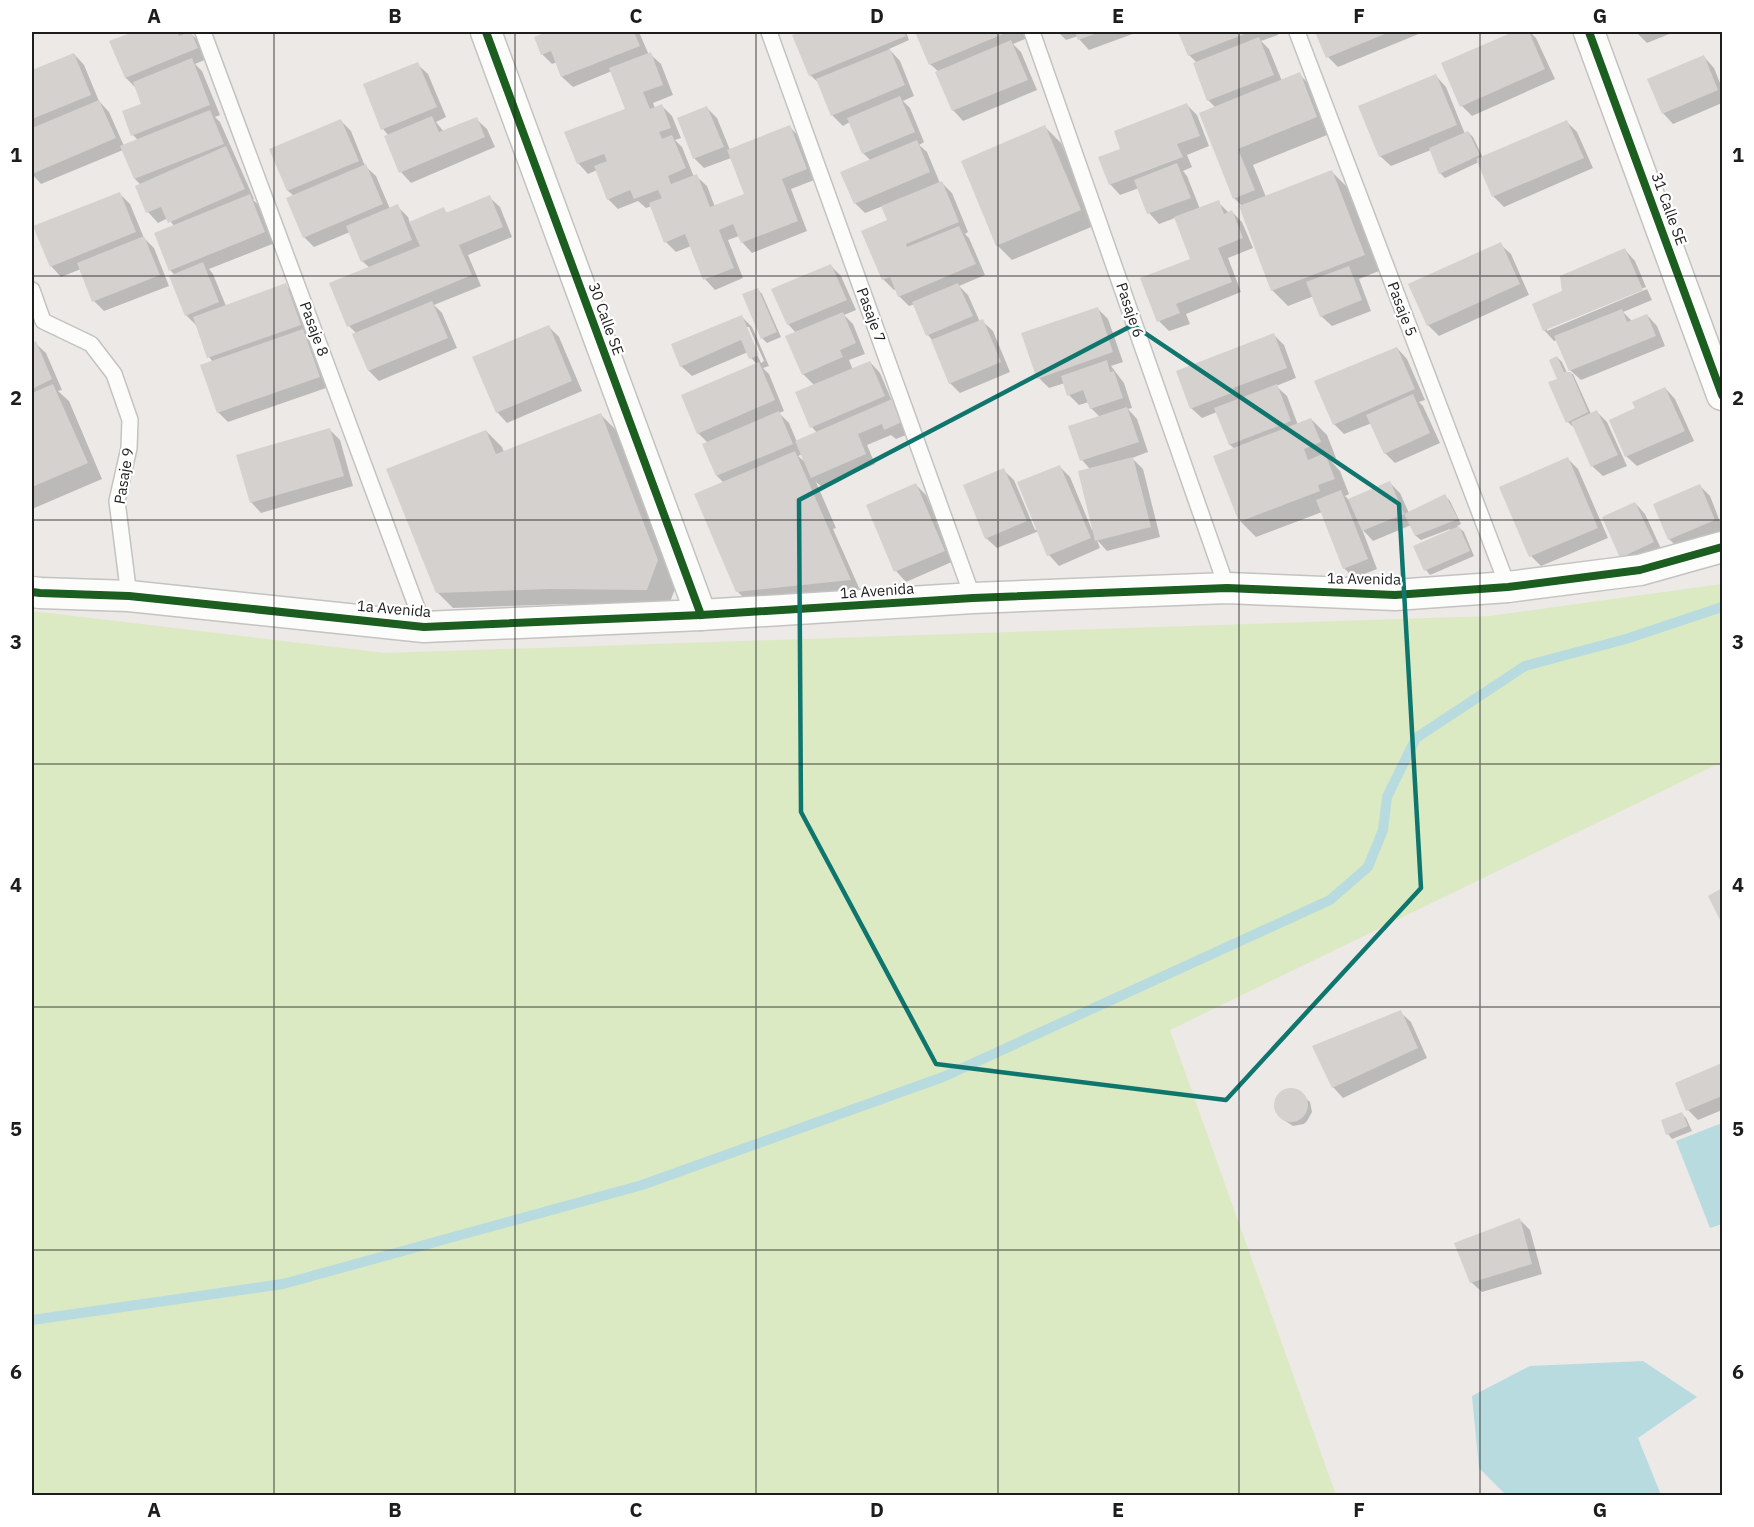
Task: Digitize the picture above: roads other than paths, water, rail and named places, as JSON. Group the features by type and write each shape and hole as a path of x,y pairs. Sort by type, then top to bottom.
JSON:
{"street":[{"name":"30 Calle SE","path":"486,32 701,615"},
{"name":"31 Calle SE","path":"1589,32 1722,395"},
{"name":"1a Avenida","path":"32,592 129,596 424,627 701,615 973,598 1227,588 1395,595 1508,587 1640,570 1722,547"}],"lane":[{"name":"Pasaje 8","path":"203,32 424,627"},
{"name":"Pasaje 7","path":"769,32 973,598"},
{"name":"Pasaje 6","path":"1032,32 1227,588"},
{"name":"Pasaje 5","path":"1297,32 1508,587"},
{"name":"Pasaje 9","path":"32,290 43,321 91,344 114,374 129,420 129,448 117,501 129,596"}],"water":[{"path":"1722,1123 1722,1224 1710,1228 1676,1141"},
{"path":"1643,1361 1697,1397 1638,1438 1661,1495 1506,1495 1479,1468 1472,1396 1530,1366"}],"waterway":[{"path":"32,1320 283,1284 642,1185 943,1077 1330,900 1368,867 1383,830 1387,797 1416,738 1525,666 1626,639 1722,607"}]}
